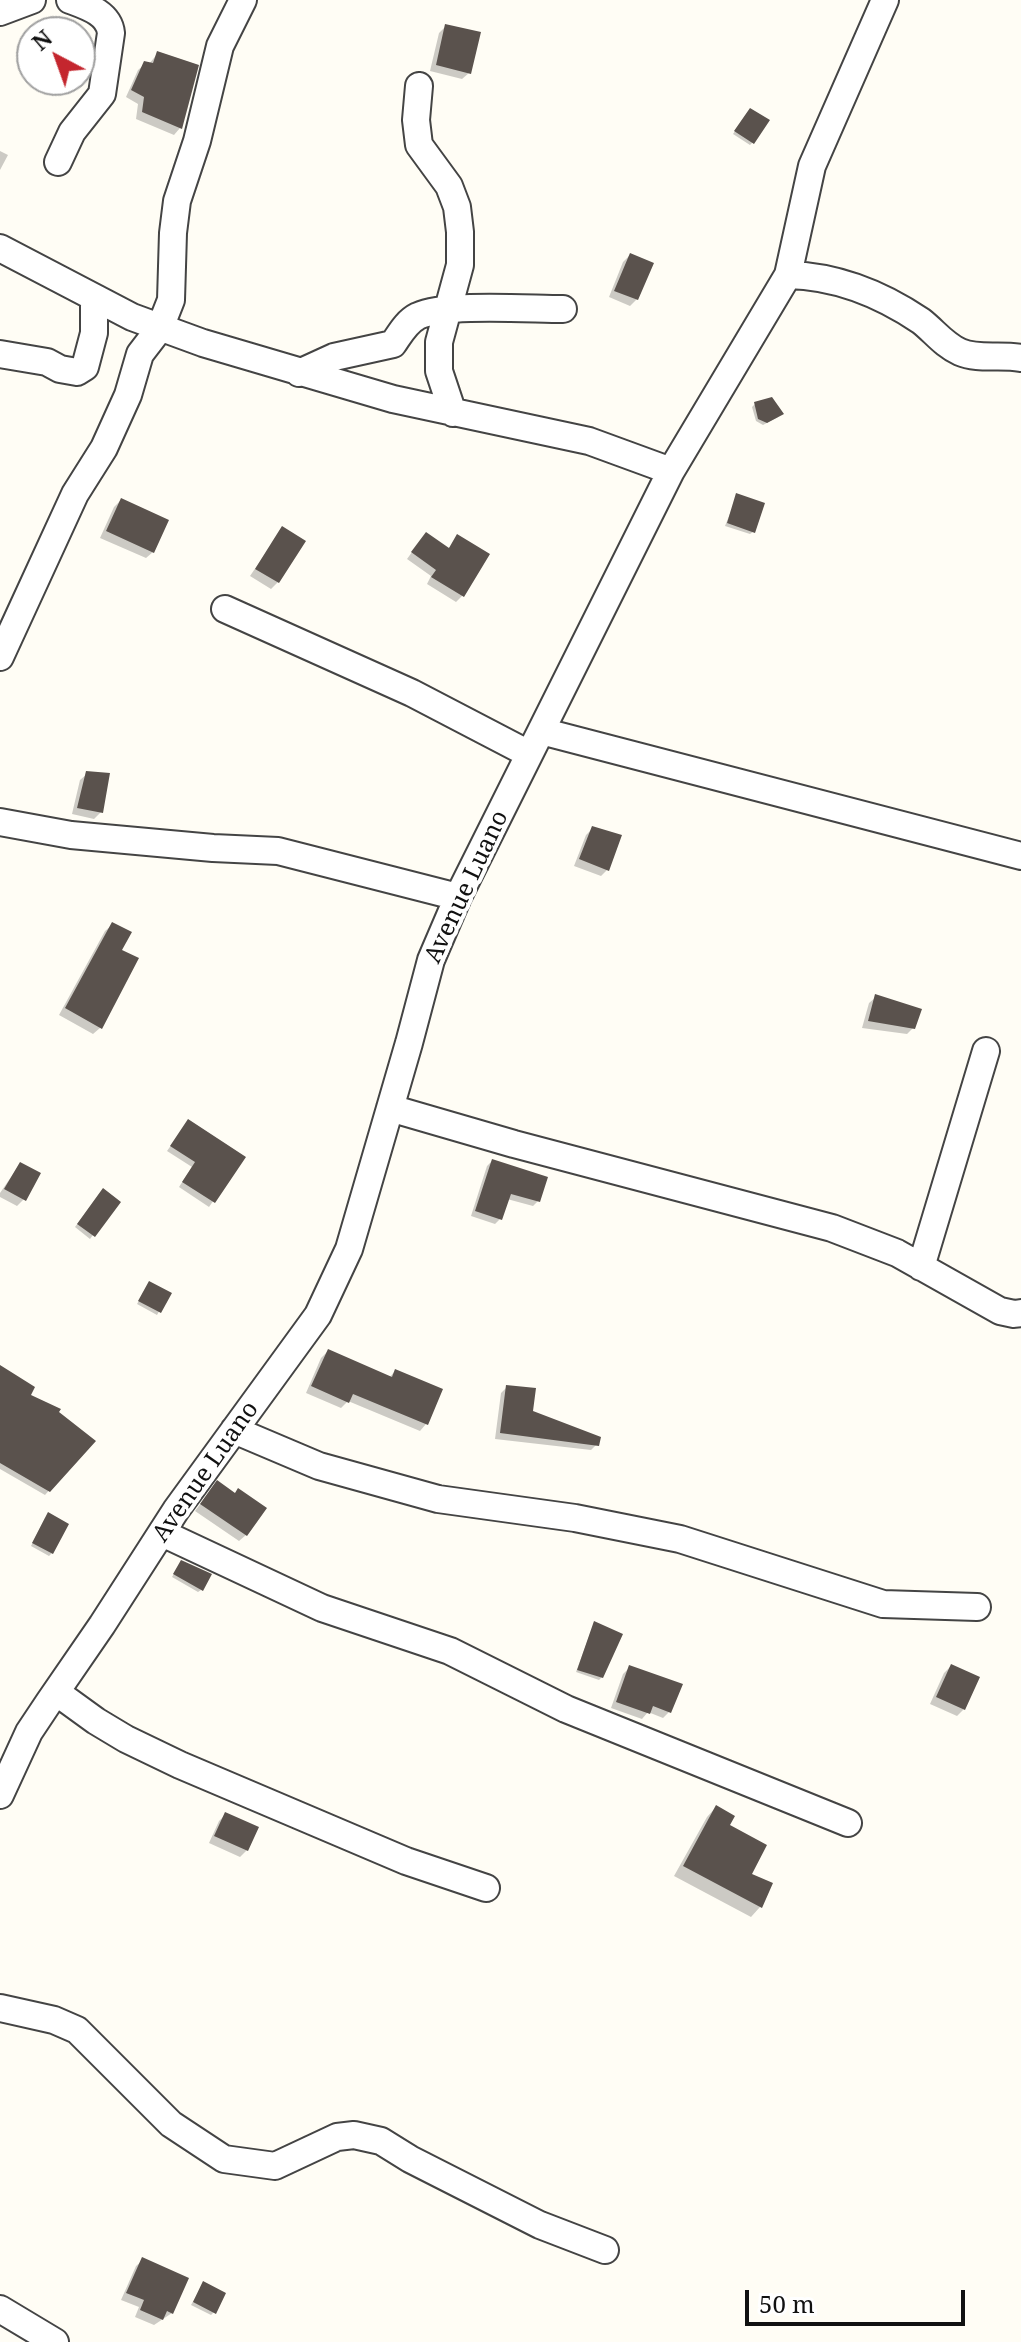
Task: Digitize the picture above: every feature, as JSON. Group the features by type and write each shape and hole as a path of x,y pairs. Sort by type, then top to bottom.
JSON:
{"street":[{"path":"0,12 32,0"},
{"path":"58,162 72,132 102,94 111,33 110,25 104,18 70,0"},
{"path":"0,657 75,494 104,448 128,395 140,354 160,328 171,300 177,201 197,141 220,46 243,0"},
{"name":"Avenue Luano","path":"0,1795 29,1732 162,1533 318,1315 338,1277 349,1249 431,960 458,897 671,471 788,275 812,166 885,0"},
{"path":"419,86 416,120 419,145 449,186 457,207 460,232 460,265 439,342 439,371 453,413"},
{"path":"0,248 94,298 160,328 299,373 453,413 589,441 671,471"},
{"path":"788,275 827,278 869,293 908,313 957,351 974,356 1021,358"},
{"path":"0,354 47,362 60,369 77,372 85,367 94,333 94,298"},
{"path":"299,373 343,355 393,344 409,322 432,311 563,309"},
{"path":"225,609 412,693 535,743 1021,856"},
{"path":"0,822 71,835 278,851 458,897"},
{"path":"921,1267 986,1051"},
{"path":"390,1108 832,1228 897,1253 1000,1311 1021,1313"},
{"path":"234,1430 319,1466 438,1499 575,1518 680,1539 883,1604 977,1607"},
{"path":"162,1533 322,1608 450,1651 566,1709 848,1823"},
{"path":"56,1692 126,1739 180,1765 406,1861 486,1888"},
{"path":"0,2008 54,2020 77,2030 171,2124 224,2159 275,2166 337,2137 354,2135 381,2141 540,2225 605,2250"},
{"path":"0,2309 55,2342"}],"building":[{"path":"445,24 481,32 471,74 436,65"},
{"path":"157,51 199,65 182,129 142,112 144,97 131,90 144,61 153,63"},
{"path":"750,108 770,120 754,144 734,131"},
{"path":"630,253 654,263 638,300 614,291"},
{"path":"772,397 784,414 767,423 758,419 754,402"},
{"path":"736,493 765,503 755,533 727,523"},
{"path":"121,498 169,520 154,553 106,531"},
{"path":"282,526 306,541 279,583 255,569"},
{"path":"426,532 449,548 457,534 490,554 464,597 431,577 436,570 411,552"},
{"path":"86,771 110,773 103,813 77,808"},
{"path":"592,826 622,835 609,871 579,859"},
{"path":"112,922 132,932 122,950 139,958 102,1029 65,1008"},
{"path":"875,994 922,1009 915,1029 868,1021"},
{"path":"188,1119 246,1157 215,1203 182,1182 195,1162 170,1146"},
{"path":"492,1159 548,1177 540,1202 511,1194 502,1220 475,1211"},
{"path":"20,1162 41,1173 26,1201 4,1189"},
{"path":"103,1188 121,1202 95,1237 77,1224"},
{"path":"149,1281 172,1293 161,1313 138,1301"},
{"path":"328,1349 392,1377 395,1369 443,1389 428,1425 353,1394 349,1403 311,1386"},
{"path":"0,1365 35,1387 31,1395 61,1409 59,1412 96,1441 50,1492 0,1463"},
{"path":"506,1385 536,1388 533,1411 601,1437 599,1446 500,1433"},
{"path":"217,1480 235,1493 238,1488 267,1508 247,1536 200,1504"},
{"path":"48,1512 69,1524 53,1554 32,1543"},
{"path":"181,1560 212,1574 203,1591 173,1574"},
{"path":"594,1621 623,1634 603,1678 577,1670"},
{"path":"951,1664 980,1677 965,1710 936,1697"},
{"path":"629,1665 683,1684 671,1713 653,1706 650,1714 616,1702"},
{"path":"716,1805 735,1816 730,1825 767,1845 752,1874 773,1883 762,1908 683,1866"},
{"path":"225,1812 259,1827 248,1851 214,1836"},
{"path":"142,2257 189,2278 173,2314 167,2311 163,2320 140,2310 144,2300 126,2293"},
{"path":"203,2281 226,2293 216,2314 193,2302"}]}
